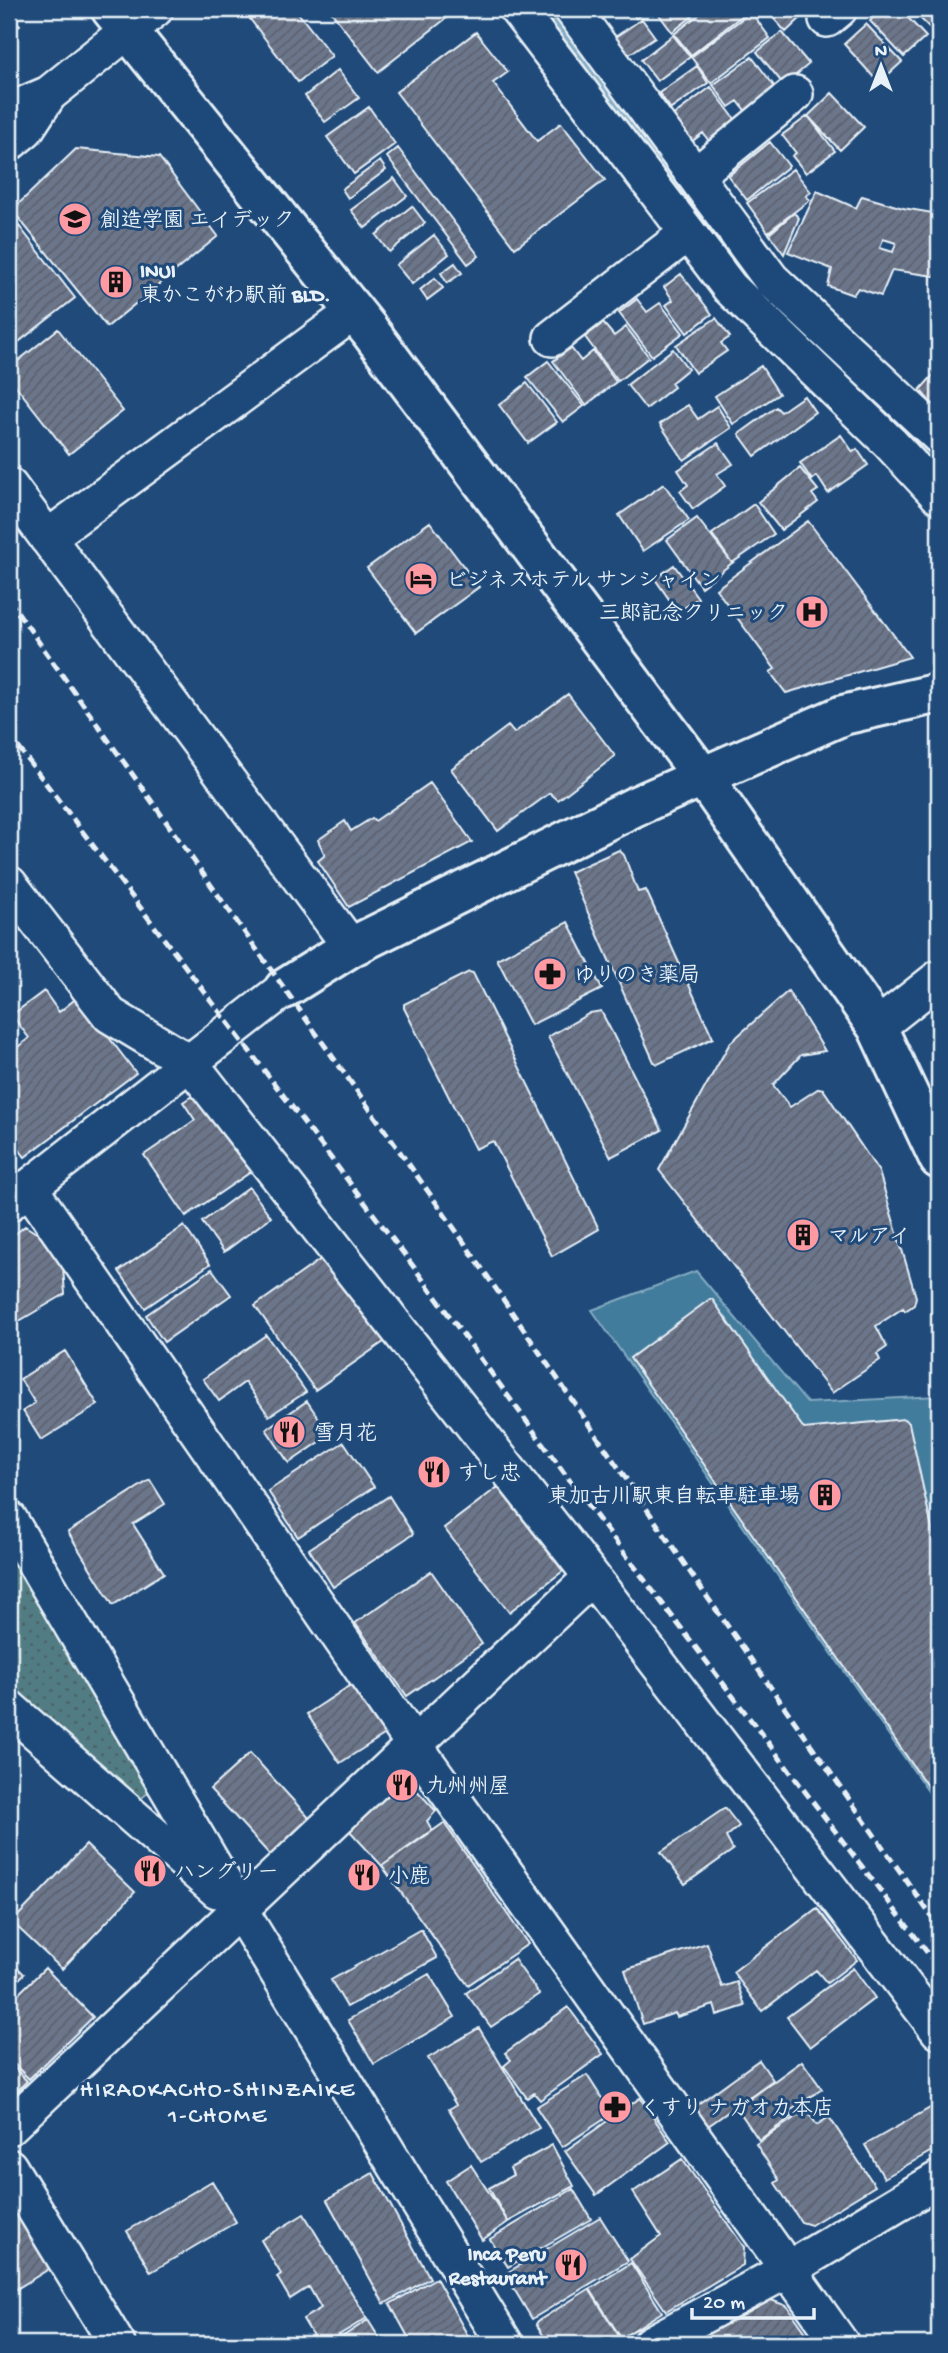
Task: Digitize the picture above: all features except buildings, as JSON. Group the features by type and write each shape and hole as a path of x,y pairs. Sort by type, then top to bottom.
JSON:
{"street":[{"path":"517,9 730,288 890,443 939,496"},
{"path":"572,9 771,279 939,436"},
{"path":"9,143 26,128 48,94 132,16 703,777 877,1027 939,1159"},
{"path":"9,111 48,94"},
{"path":"695,176 795,94"},
{"path":"552,338 688,233"},
{"path":"47,538 354,312"},
{"path":"9,486 351,947"},
{"path":"841,2344 19,1195 284,989 351,947 636,806 843,715 939,693"},
{"path":"9,884 110,1015 190,1063 592,1577 939,2032"},
{"path":"877,1027 939,978"},
{"path":"9,1519 239,1909 505,2344"},
{"path":"9,2127 592,1577"},
{"path":"9,1709 239,1909"},
{"path":"9,2167 117,2344"},
{"path":"650,2344 787,2270 939,2179"}],"green space":[{"path":"9,1551 153,1789 139,1800 9,1685"}],"water":[{"name":"東加古川駅東自転車駐車場","path":"696,1271 807,1403 937,1396 939,1807 592,1310"}],"waterway":[{"path":"546,9 752,284 767,298"},
{"path":"911,432 939,463"}],"railway":[{"path":"9,600 459,1235 703,1591 939,1927"},
{"path":"9,735 413,1266 587,1504 939,1968"}],"place":[{"name":"創造学園 エイデック","path":"75,219"},
{"name":"INUI 東かこがわ駅前 BLD.","path":"116,282"},
{"name":"ビジネスホテル サンシャイン","path":"421,579"},
{"name":"三郎記念クリニック","path":"812,612"},
{"name":"ゆりのき薬局","path":"550,974"},
{"name":"マルアイ","path":"803,1235"},
{"name":"雪月花","path":"289,1432"},
{"name":"すし忠","path":"434,1472"},
{"name":"東加古川駅東自転車駐車場","path":"825,1495"},
{"name":"九州州屋","path":"402,1785"},
{"name":"ハングリー","path":"150,1871"},
{"name":"小鹿","path":"364,1875"},
{"name":"くすり ナガオカ本店","path":"615,2107"},
{"name":"Inca Peru Restaurant","path":"571,2265"}],"district":[{"name":"HIRAOKACHO-SHINZAIKE 1-CHOME","path":"218,2101"}]}
